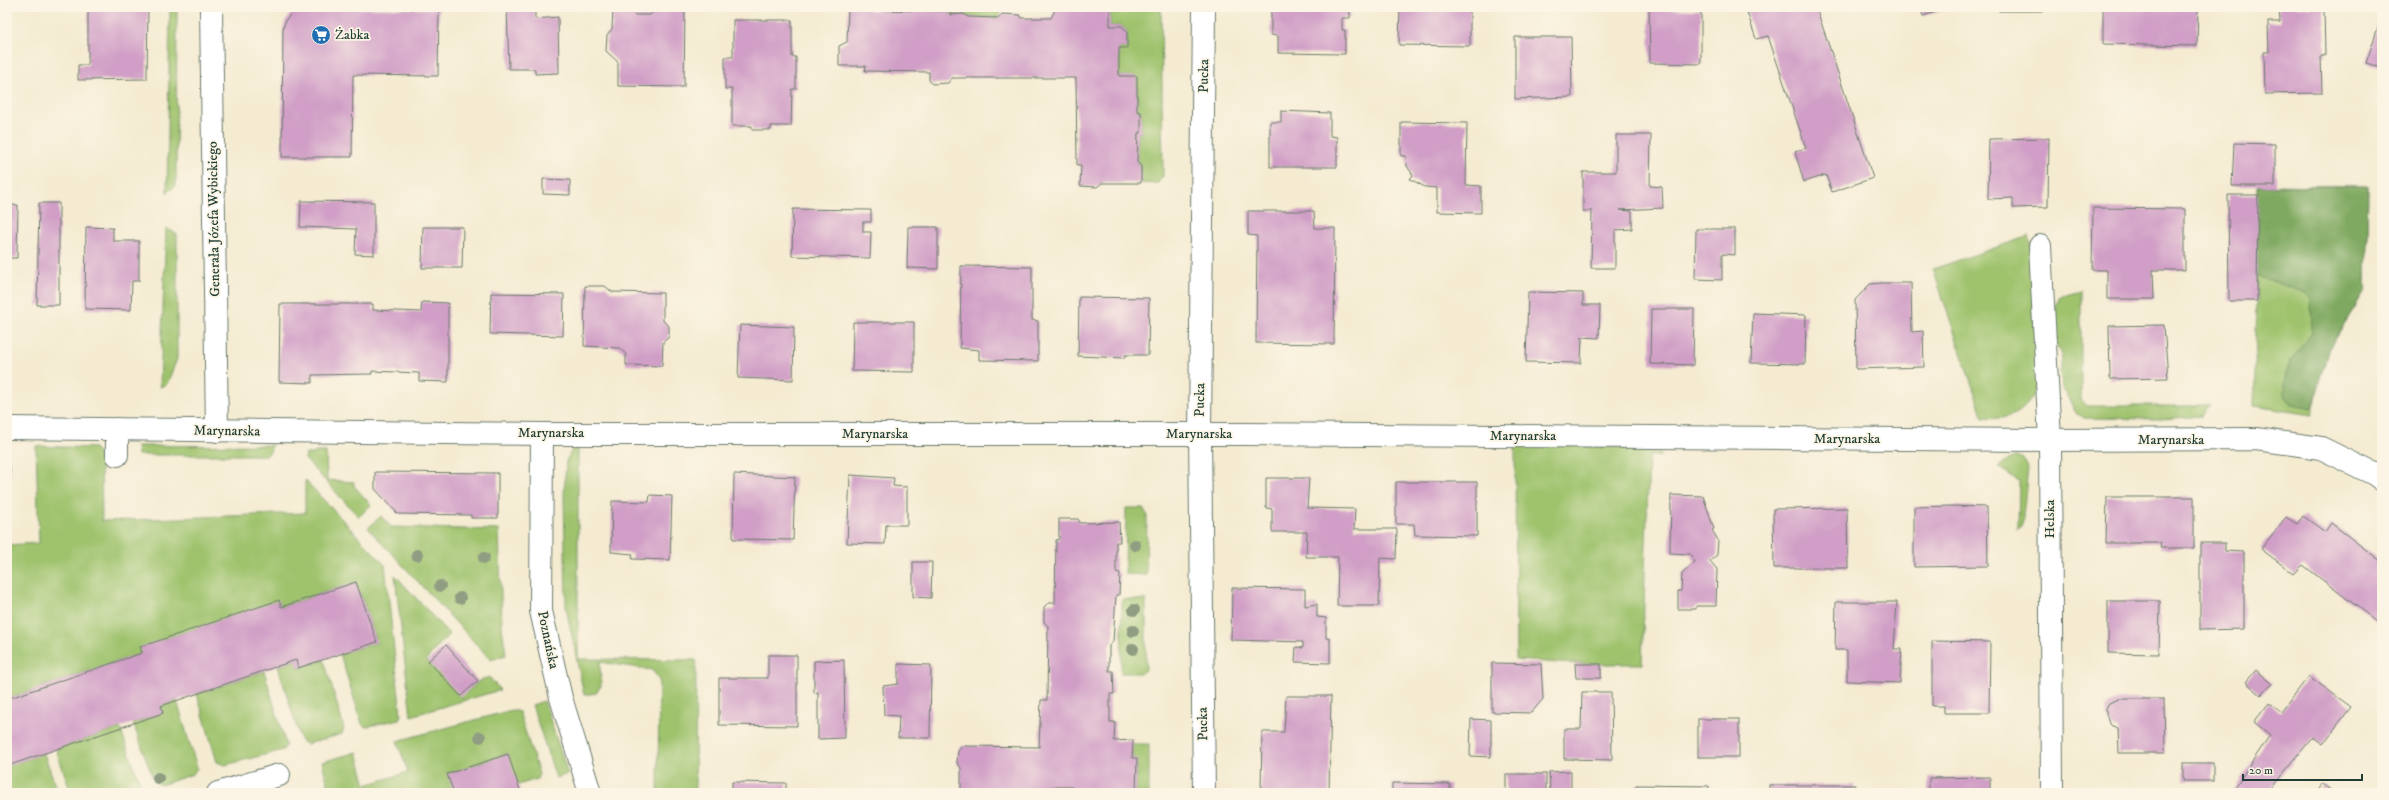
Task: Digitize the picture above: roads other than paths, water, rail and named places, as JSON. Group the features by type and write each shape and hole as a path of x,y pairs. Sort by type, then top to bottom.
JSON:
{"street":[{"name":"Generała Józefa Wybickiego","path":"212,7 217,431"},
{"name":"Pucka","path":"1204,7 1200,434 1204,793"},
{"name":"Helska","path":"2040,246 2050,440 2052,793"},
{"name":"Marynarska","path":"7,428 542,434 1200,434 2050,440 2256,439 2321,448 2374,474 2382,480"},
{"path":"117,429 117,455"},
{"name":"Poznańska","path":"542,434 541,611 561,698 590,793"},
{"path":"218,793 279,775"}],"place":[{"name":"Żabka","path":"321,35"}]}
